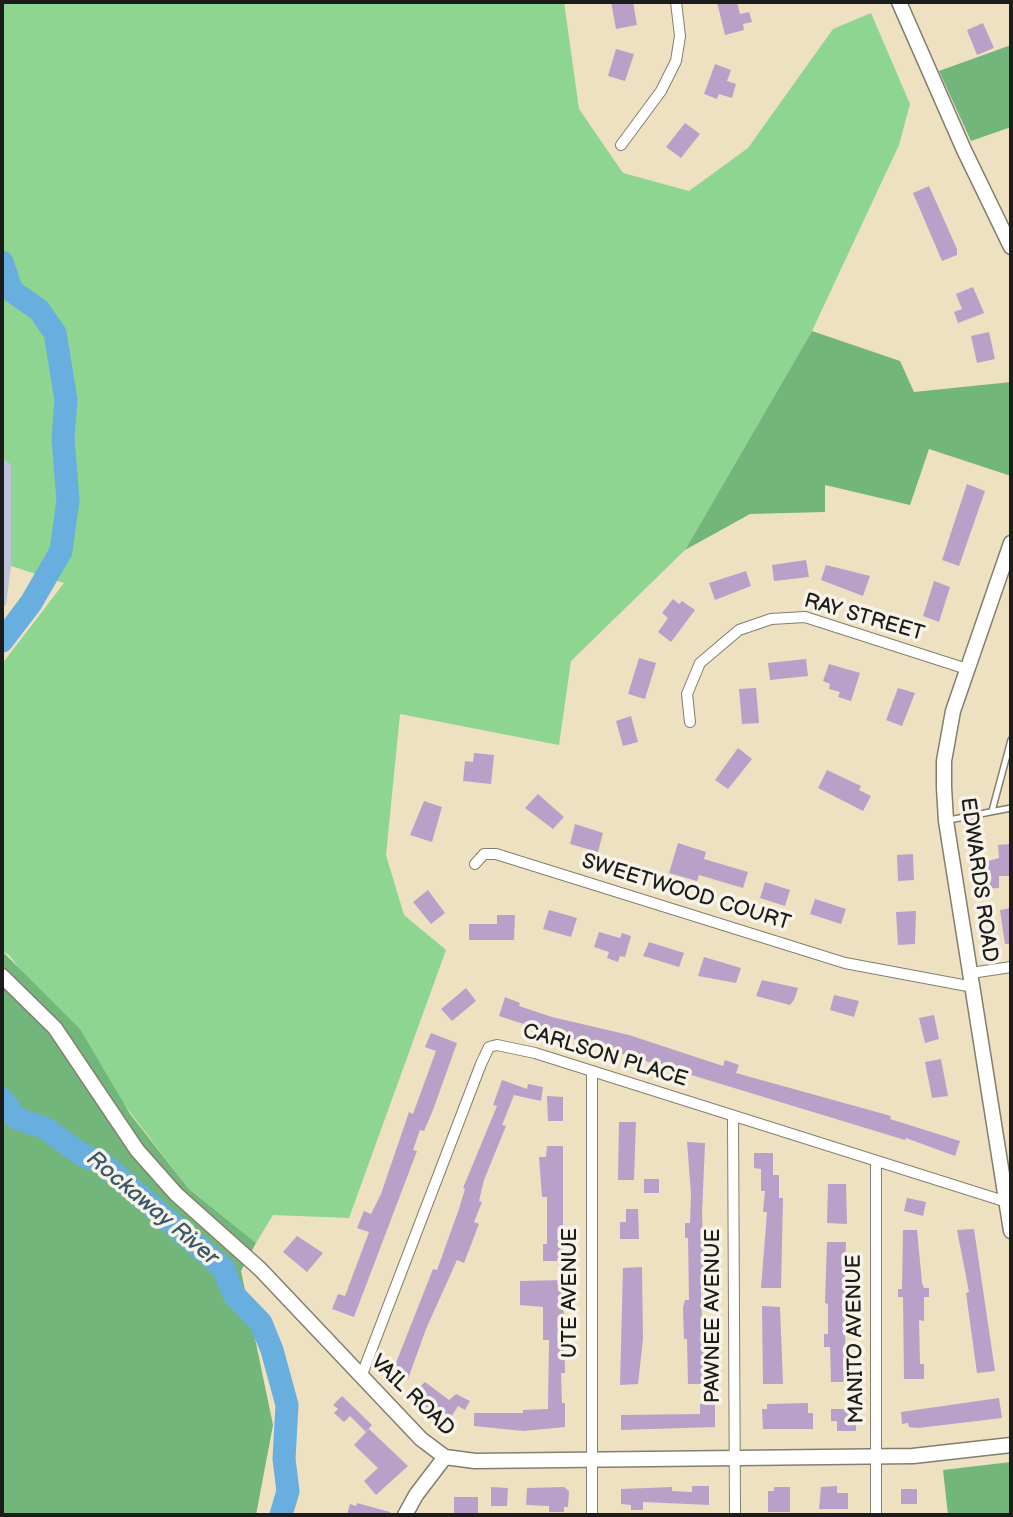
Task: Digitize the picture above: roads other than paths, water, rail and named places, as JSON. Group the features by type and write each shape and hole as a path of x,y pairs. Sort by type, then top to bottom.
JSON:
{"street":[{"path":"621,145 661,91 676,61 680,36 677,2"},
{"path":"899,2 953,127 1011,247"},
{"name":"EDWARDS ROAD","path":"1010,553 967,669 947,736 944,767 946,821 1011,1231"},
{"name":"RAY STREET","path":"690,722 687,694 700,663 739,630 771,619 804,617 967,669"},
{"name":"SWEETWOOD COURT","path":"475,864 484,854 496,854 833,959 891,972 972,980 1011,967"},
{"name":"VAIL ROAD","path":"2,976 55,1028 158,1174 193,1211 260,1269 421,1439 445,1457 467,1461 913,1456 1011,1445"},
{"name":"CARLSON PLACE","path":"361,1377 489,1047 497,1045 535,1053 876,1163 1007,1202"},
{"name":"UTE AVENUE","path":"592,1071 592,1515"},
{"name":"PAWNEE AVENUE","path":"733,1117 735,1515"},
{"name":"MANITO AVENUE","path":"876,1163 876,1515"},
{"path":"405,1515 416,1495 445,1457"}],"lane":[{"path":"992,811 1011,740"},
{"path":"946,821 1011,808"}],"waterway":[{"name":"Rockaway River","path":"2,262 12,291 39,310 55,333 66,400 63,439 68,500 61,551 31,603 2,641"},
{"name":"Rockaway River","path":"2,1099 16,1118 45,1128 84,1156 101,1162 223,1268 235,1296 261,1323 272,1350 287,1405 284,1459 288,1491 281,1515"}]}
